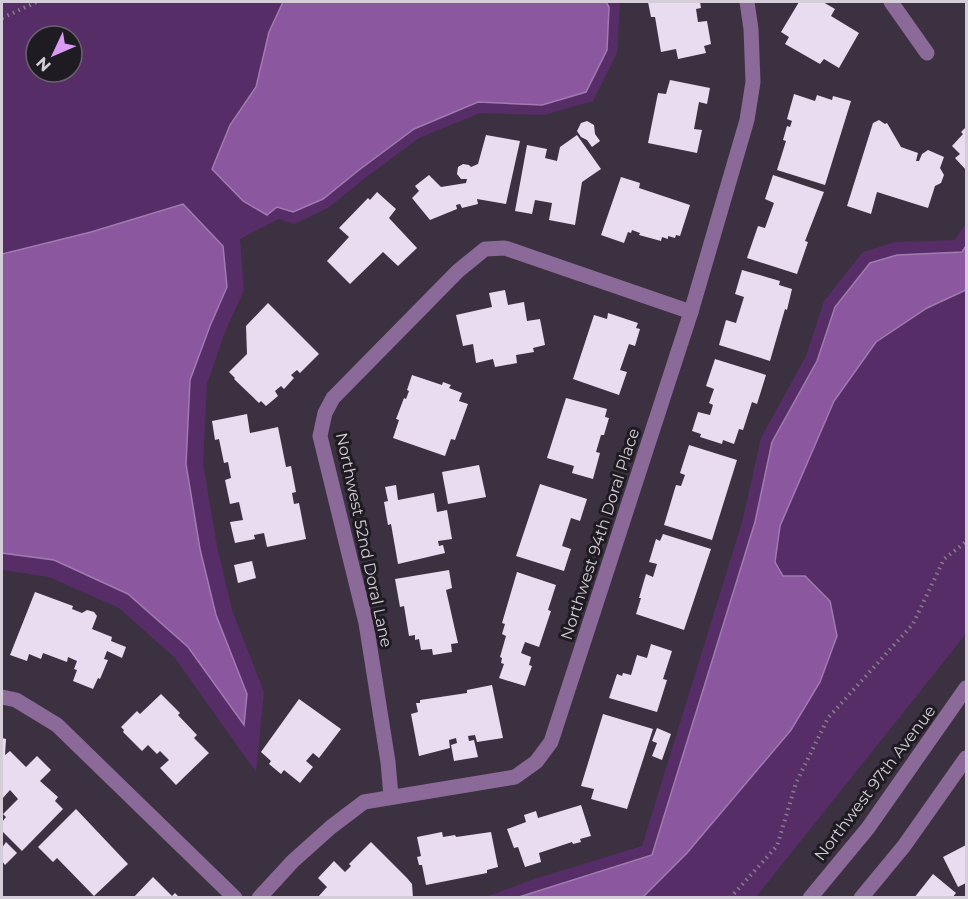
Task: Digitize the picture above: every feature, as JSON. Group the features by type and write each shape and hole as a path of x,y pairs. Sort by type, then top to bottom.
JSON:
{"street":[{"name":"Northwest 94th Doral Place","path":"259,897 331,826 364,802 515,777 536,762 551,742 691,312 747,120 753,82 751,28 747,2"},
{"path":"891,2 927,53"},
{"name":"Northwest 52nd Doral Lane","path":"391,796 388,762 366,623 320,436 325,413 333,398 458,271 485,249 506,248 691,312"},
{"name":"Northwest 97th Avenue","path":"810,897 868,828 966,688"},
{"path":"2,696 16,700 57,725 235,897"},
{"path":"861,897 904,846 966,758"}],"path":[{"path":"2,18 37,2"},
{"path":"730,897 777,846 796,783 828,718 913,624 944,559 966,542"}],"shaded area":[{"path":"2,2 618,2 620,4 617,53 593,101 544,115 480,113 419,138 328,208 294,224 279,219 240,239 244,290 225,332 207,384 203,463 217,546 232,610 264,692 256,772 175,658 119,608 49,577 2,570"},
{"path":"283,2 606,2 609,7 607,50 586,92 542,105 478,102 414,129 323,199 293,212 277,207 267,215 243,201 212,169 230,125 256,87 269,32"},
{"path":"183,204 223,246 227,287 190,380 186,464 200,549 216,615 247,694 244,725 188,647 128,594 54,560 2,553 2,254 91,232"},
{"path":"966,223 966,634 756,897 483,898 531,880 642,846 743,519 761,438 806,356 824,301 863,252 895,242 955,240"},
{"path":"966,246 966,290 927,308 876,342 834,401 780,526 775,562 783,576 805,576 830,601 837,636 820,682 791,730 687,853 643,897 519,897 652,855 755,522 772,442 817,361 835,307 870,263 897,255 962,252"}],"building":[{"path":"648,2 700,2 701,8 696,9 698,22 707,21 711,44 704,46 706,53 678,59 676,49 661,52 655,17 651,17"},
{"path":"799,2 823,2 835,9 831,16 859,33 839,68 824,59 820,64 785,44 789,37 781,32"},
{"path":"670,80 710,88 707,104 699,102 694,129 702,130 697,153 648,143 658,93 666,94"},
{"path":"794,94 815,101 817,95 832,100 833,96 851,101 825,185 777,170 786,141 783,140 787,126 790,127 792,121 787,119"},
{"path":"879,120 887,123 901,147 918,153 916,161 919,161 922,154 928,150 944,157 940,168 944,175 941,183 935,186 928,208 877,192 871,214 847,206 873,123"},
{"path":"587,121 594,125 595,134 600,141 592,147 577,131 581,123"},
{"path":"966,127 966,170 955,158 960,154 952,146"},
{"path":"486,135 520,141 506,204 477,199 478,204 462,208 460,204 456,205 457,209 430,220 412,198 419,191 415,186 429,175 441,187 466,183 467,179 461,179 457,174 458,167 463,164 471,167 478,164"},
{"path":"577,135 601,169 582,182 575,225 549,220 552,203 535,200 532,214 515,211 527,145 547,149 545,158 557,161 560,147"},
{"path":"773,175 824,192 805,241 808,242 797,274 747,258 758,226 765,228 774,203 765,199"},
{"path":"621,177 640,183 639,188 690,205 680,236 676,235 675,238 668,236 668,239 662,237 661,241 639,235 640,233 632,230 631,233 628,232 624,243 601,235"},
{"path":"377,192 396,209 389,218 417,248 398,266 383,252 350,284 327,261 349,237 339,228 368,198 370,200"},
{"path":"742,270 780,281 779,285 792,289 770,361 719,345 726,320 736,323 744,297 735,294"},
{"path":"505,290 508,305 524,302 527,321 540,319 545,345 533,348 534,352 516,355 517,363 495,367 493,359 476,363 473,344 463,346 456,315 492,307 489,293"},
{"path":"268,303 319,354 300,373 297,370 291,375 294,378 284,389 281,386 275,391 278,396 266,406 261,401 259,403 229,372 247,354 246,326"},
{"path":"608,313 638,323 636,328 640,329 635,346 629,344 620,370 627,372 619,395 573,379 594,315 607,319"},
{"path":"715,359 766,375 757,404 752,402 743,430 739,429 734,444 723,440 722,444 700,437 701,434 692,431 698,412 710,415 713,405 709,403 714,389 706,386"},
{"path":"412,375 442,385 443,382 451,385 449,388 462,393 459,401 468,404 455,440 451,439 445,456 393,438 399,420 396,419 409,391 407,390"},
{"path":"566,398 607,409 605,417 609,418 596,452 600,453 593,479 572,473 574,466 547,458"},
{"path":"247,414 250,433 278,427 286,467 291,466 296,492 292,493 294,504 299,503 306,539 267,547 264,533 254,535 255,539 235,543 230,522 243,520 239,502 230,504 225,480 231,478 228,462 224,463 219,439 215,440 212,421"},
{"path":"689,445 737,460 712,540 664,525 676,485 681,486 685,475 680,473"},
{"path":"479,465 486,497 448,504 442,472"},
{"path":"540,484 587,499 580,521 571,518 562,546 571,549 564,571 516,556"},
{"path":"396,485 398,500 434,493 437,512 447,510 452,539 438,541 439,546 443,545 445,553 398,564 391,524 388,525 384,502 388,501 385,487"},
{"path":"663,534 711,549 684,630 636,614 646,574 653,577 657,564 649,562 656,539 660,541"},
{"path":"252,561 256,578 238,583 234,565"},
{"path":"449,570 452,588 446,590 458,643 451,644 452,652 433,655 432,649 421,650 419,639 415,640 415,635 409,636 404,606 400,607 395,579"},
{"path":"517,572 556,585 548,610 551,611 539,647 525,642 521,653 531,657 529,665 532,666 525,686 499,678 504,664 501,663 502,658 500,657 506,636 502,634 505,624 502,623"},
{"path":"35,592 73,606 72,609 82,613 87,610 94,612 97,616 92,629 112,637 111,641 126,647 122,658 107,651 104,659 108,660 93,689 73,681 77,661 68,657 67,662 43,653 41,659 29,654 27,661 10,655"},
{"path":"651,644 672,651 663,679 667,680 657,712 609,698 617,674 631,675 637,655 647,658"},
{"path":"492,685 503,738 477,742 475,735 468,736 469,741 474,740 478,757 454,761 451,745 457,743 456,738 449,740 450,748 419,756 411,714 418,712 416,703 420,703 420,700 467,693 467,690"},
{"path":"161,694 180,713 178,715 197,735 194,738 209,753 176,785 160,768 169,760 160,751 157,754 148,745 142,751 121,727 137,711 140,714"},
{"path":"299,699 341,729 319,758 313,753 306,761 313,767 300,783 284,770 281,774 269,764 271,761 261,752"},
{"path":"603,714 653,729 627,809 591,799 594,789 581,786"},
{"path":"657,728 671,734 662,760 652,756 657,743 652,741"},
{"path":"2,738 6,739 5,755 10,751 26,767 37,756 51,770 40,781 58,797 55,801 63,809 22,851 2,831 2,822 6,817 3,814 18,799 10,790 2,799"},
{"path":"581,805 591,836 580,839 581,842 573,844 572,842 539,853 541,862 525,867 518,847 514,848 507,829 526,822 524,815 536,811 538,818"},
{"path":"76,809 128,864 94,896 57,858 53,862 38,847"},
{"path":"442,832 443,837 455,835 456,837 491,832 498,867 487,870 487,873 426,885 422,865 419,865 417,857 421,856 417,837"},
{"path":"6,842 17,853 5,865 2,861 2,848"},
{"path":"371,842 412,884 413,898 317,898 327,887 318,878 334,861 345,872 351,866 349,864"},
{"path":"966,845 966,883 958,887 943,857"},
{"path":"933,874 956,893 952,898 914,898"},
{"path":"153,877 172,896 175,893 180,898 133,898"}]}
